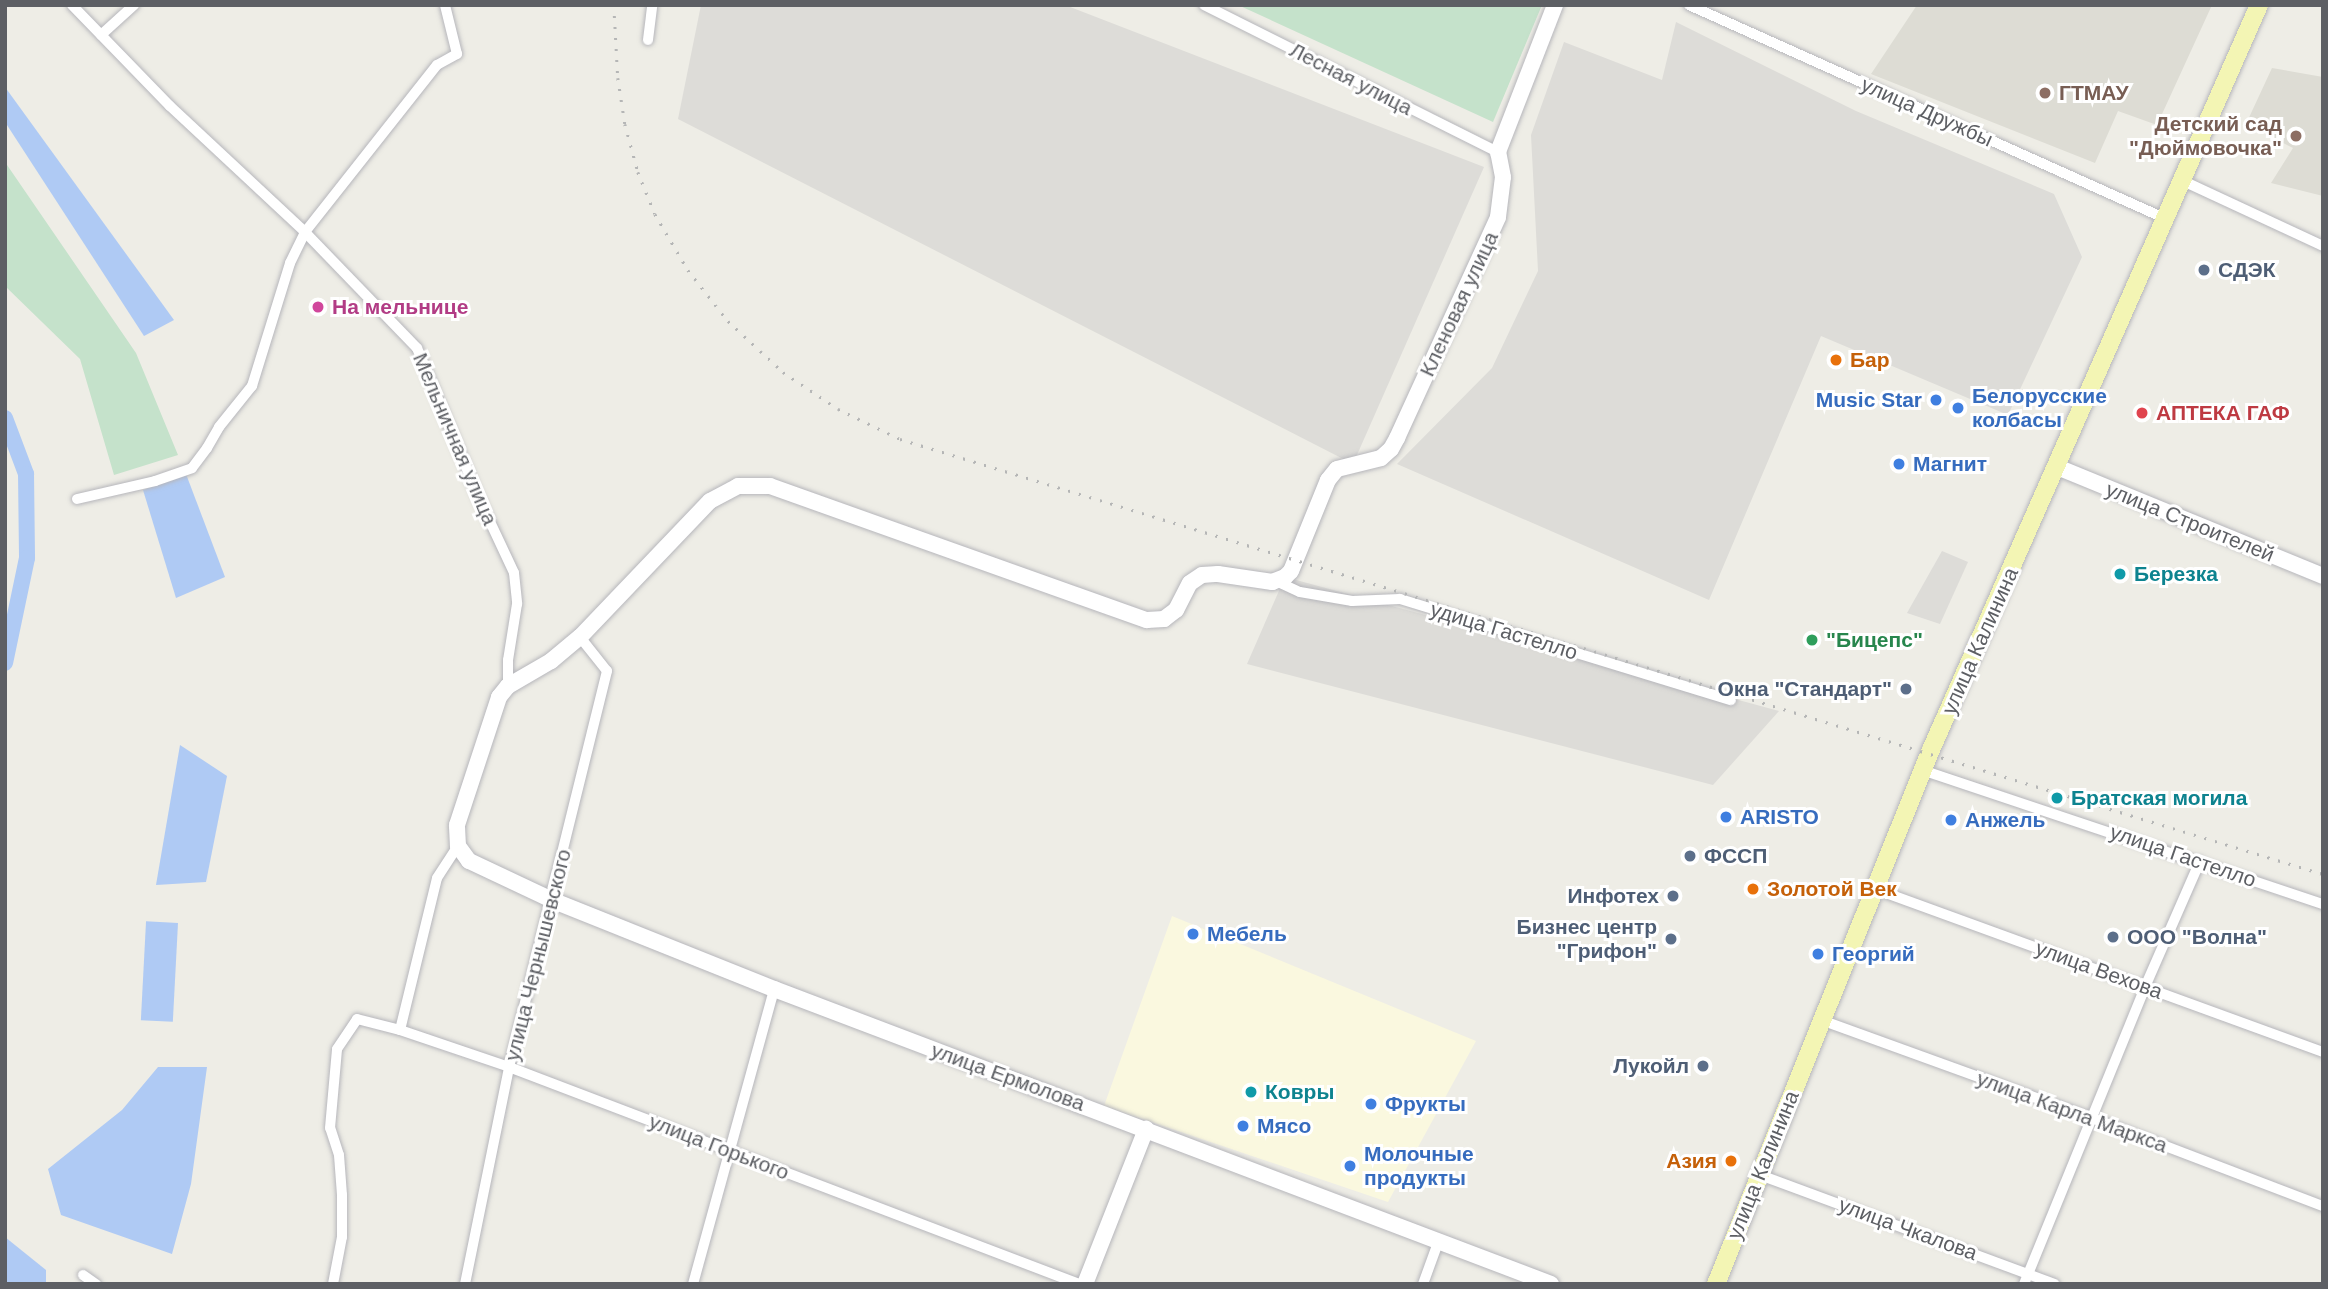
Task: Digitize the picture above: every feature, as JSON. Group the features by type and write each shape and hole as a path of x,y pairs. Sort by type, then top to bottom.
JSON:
{"main road":[{"name":"улица Калинина","path":"1716,1284 1922,770 2259,5"}],"street":[{"name":"Мельничная улица","path":"72,5 170,106 304,232 416,348 433,383 478,496 514,573 517,604 508,660 508,686"},
{"path":"101,35 134,5"},
{"path":"77,499 155,481 192,468 251,386 290,263 304,232 437,65 457,54 445,5"},
{"path":"649,40 652,5"},
{"name":"Лесная улица","path":"1204,5 1498,152"},
{"name":"Кленовая улица","path":"1276,581 1291,571 1328,480 1337,469 1381,458 1391,449 1397,438 1499,217 1503,177 1498,152 1555,5"},
{"name":"улица Дружбы","path":"1689,5 2164,218"},
{"path":"2181,180 2323,246"},
{"name":"улица Строителей","path":"2057,467 2323,576"},
{"path":"400,1030 437,878 457,846 457,825 499,697 508,686 551,662 580,637 710,500 738,486 770,486 1147,620 1164,619 1176,610 1190,583 1202,575 1218,574 1256,582 1276,581"},
{"name":"удица Гастелло","path":"1276,581 1300,592 1352,601 1400,599 1731,700"},
{"name":"улица Чернышевского","path":"465,1284 509,1067 607,671 580,637"},
{"name":"улица Гастелло","path":"1922,770 2323,904"},
{"name":"улица Ермолова","path":"457,846 469,861 552,900 774,989 1550,1284"},
{"path":"2026,1278 2145,987 2200,861"},
{"name":"улица Вехова","path":"1875,889 2323,1052"},
{"path":"693,1284 774,989"},
{"name":"улица Горького","path":"333,1284 342,1237 339,1154 330,1128 337,1049 357,1019 400,1030 509,1067 1079,1284"},
{"name":"улица Карла Маркса","path":"1821,1020 2092,1118 2323,1206"},
{"path":"1085,1284 1146,1129"},
{"name":"улица Чкалова","path":"1760,1175 2026,1278 2055,1284"},
{"path":"1423,1284 1438,1240"},
{"path":"83,1275 96,1284"}],"shaded area":[{"path":"701,5 1065,5 1484,167 1353,464 678,119"},
{"name":"ГТМАУ","path":"1917,5 2212,5 2157,125 2118,111 2095,163 1871,74"},
{"path":"1676,22 1856,111 2054,194 2082,257 2008,415 1821,336 1709,600 1397,464 1492,368 1538,271 1531,135 1564,42 1662,80"},
{"name":"Детский сад \"Дюймовочка\"","path":"2272,68 2323,77 2323,196 2271,183 2293,148 2246,124"},
{"path":"1942,551 1968,562 1940,624 1907,613"},
{"path":"1285,577 1779,711 1713,785 1247,664"},
{"path":"1172,916 1476,1041 1388,1202 1104,1106"}],"green space":[{"path":"1238,5 1542,5 1493,122"},
{"path":"5,162 136,353 178,455 114,475 80,359 5,286"}],"water":[{"path":"5,87 174,320 144,336 5,122"},
{"path":"186,474 225,577 176,598 143,490"},
{"path":"180,745 227,776 206,882 156,885"},
{"path":"146,921 178,923 173,1022 141,1020"},
{"path":"158,1067 207,1067 191,1184 172,1254 61,1215 48,1169 122,1110"},
{"path":"5,1237 46,1270 46,1284 5,1284"}],"waterway":[{"path":"5,418 26,474 27,558 5,663"}],"railway":[{"path":"614,5 618,78 625,124 638,172 655,214 688,270 728,321 783,372 838,409 900,439 2323,874"}],"place":[{"name":"ГТМАУ","path":"2045,93"},
{"name":"Детский сад \"Дюймовочка\"","path":"2296,136"},
{"name":"СДЭК","path":"2204,270"},
{"name":"На мельнице","path":"318,307"},
{"name":"Бар","path":"1836,360"},
{"name":"Music Star","path":"1936,400"},
{"name":"Белорусские колбасы","path":"1958,408"},
{"name":"АПТЕКА ГАФ","path":"2142,413"},
{"name":"Магнит","path":"1899,464"},
{"name":"Березка","path":"2120,574"},
{"name":"\"Бицепс\"","path":"1812,640"},
{"name":"Окна \"Стандарт\"","path":"1906,689"},
{"name":"Братская могила","path":"2057,798"},
{"name":"ARISTO","path":"1726,817"},
{"name":"Анжель","path":"1951,820"},
{"name":"ФССП","path":"1690,856"},
{"name":"Золотой Век","path":"1753,889"},
{"name":"Инфотех","path":"1673,896"},
{"name":"Мебель","path":"1193,934"},
{"name":"ООО \"Волна\"","path":"2113,937"},
{"name":"Бизнес центр \"Грифон\"","path":"1671,939"},
{"name":"Георгий","path":"1818,954"},
{"name":"Лукойл","path":"1703,1066"},
{"name":"Ковры","path":"1251,1092"},
{"name":"Фрукты","path":"1371,1104"},
{"name":"Мясо","path":"1243,1126"},
{"name":"Азия","path":"1731,1161"},
{"name":"Молочные продукты","path":"1350,1166"}]}
